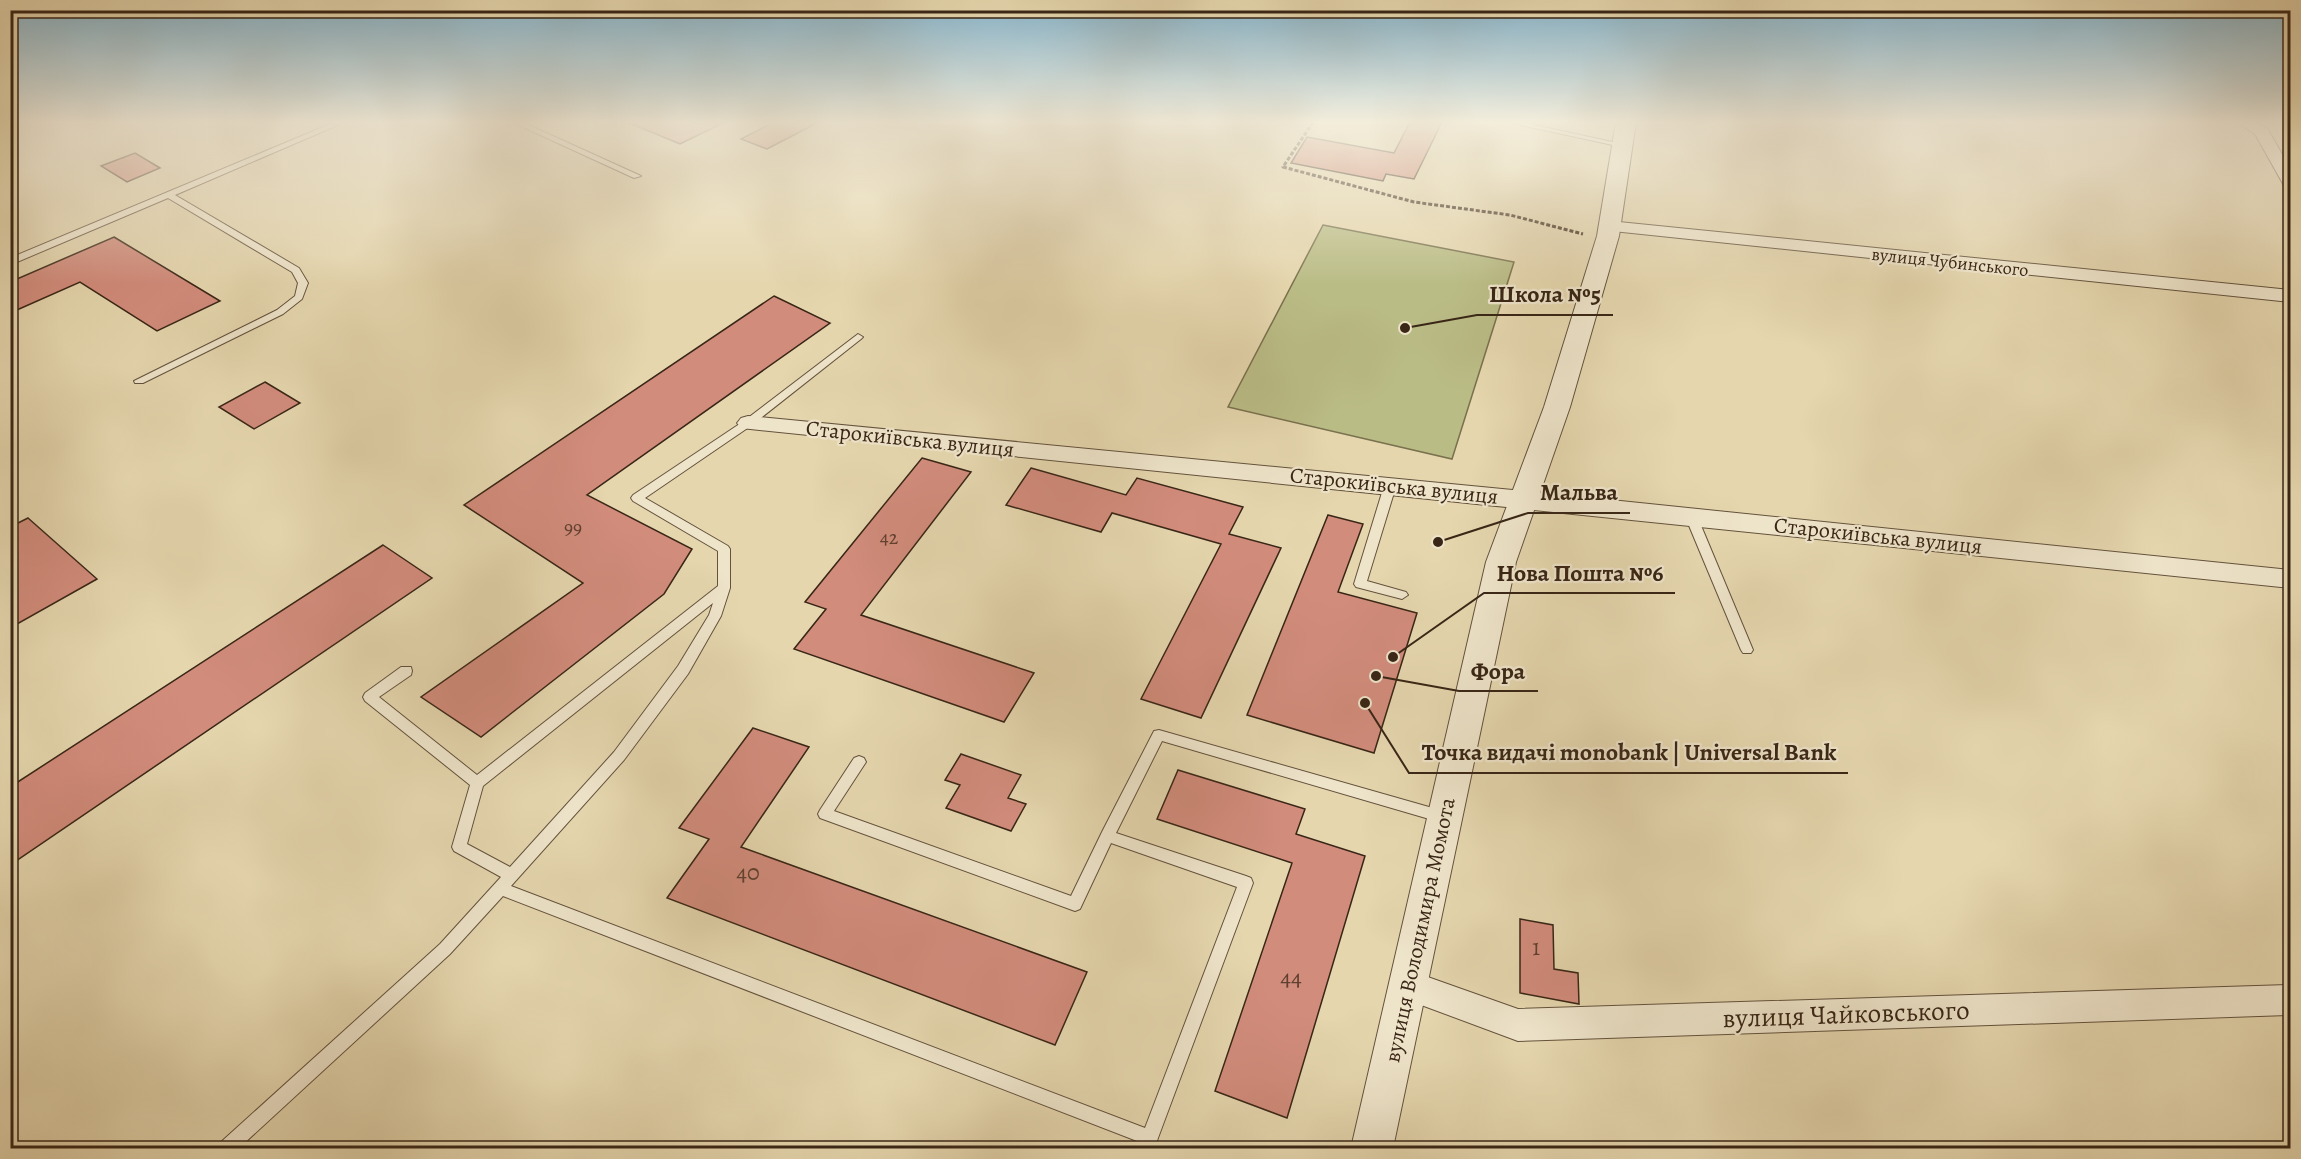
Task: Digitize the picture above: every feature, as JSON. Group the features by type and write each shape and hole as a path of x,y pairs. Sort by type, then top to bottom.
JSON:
{"street":[{"name":"вулиця Володимира Момота","path":"1372,1149 1501,562 1557,407 1608,233 1617,176"},
{"name":"вулиця Чубинського","path":"1608,233 2290,296"},
{"name":"Старокиївська вулиця","path":"748,423 1523,499 2290,579"},
{"name":"вулиця Чайковського","path":"1408,985 1518,1025 2290,1000"}],"lane":[{"path":"10,262 213,176"},
{"path":"139,381 280,312 299,297 303,283 296,270 168,195"},
{"path":"227,1149 445,949 619,756 683,670 714,616 724,588 724,549 637,498 748,423 858,337"},
{"path":"1390,486 1360,584 1402,595"},
{"path":"1691,516 1747,650"},
{"path":"511,875 459,847 477,783 724,588"},
{"path":"406,671 370,697 477,783"},
{"path":"859,762 825,814 1075,904 1159,735 1445,818"},
{"path":"500,888 1150,1138 1246,883 1107,836"}],"path":[{"path":"1318,176 1414,201 1510,215 1608,233"}],"green space":[{"path":"1323,225 1514,262 1452,459 1228,407"}],"building":[{"path":"117,176 141,176 127,182"},
{"path":"1358,176 1385,176 1383,181"},
{"path":"1398,176 1415,176 1414,179"},
{"path":"114,237 220,301 157,331 80,282 10,313 10,282"},
{"path":"774,296 830,323 587,495 692,549 664,594 481,737 421,697 583,583 464,505"},
{"path":"265,382 300,403 254,429 219,407"},
{"path":"922,458 971,472 861,615 1034,673 1004,722 794,649 826,609 805,602"},
{"path":"1031,468 1126,495 1137,478 1243,507 1229,534 1281,548 1201,718 1141,699 1221,544 1112,513 1101,532 1006,505"},
{"path":"1328,515 1363,524 1338,592 1417,613 1374,753 1247,715"},
{"path":"28,518 97,579 10,628 10,527"},
{"path":"383,545 432,578 10,865 10,787"},
{"path":"753,728 809,747 741,847 1087,972 1055,1045 667,898 709,839 679,828"},
{"path":"961,754 1021,775 1008,798 1026,804 1011,831 946,808 960,785 945,780"},
{"path":"1178,770 1305,809 1296,834 1365,856 1287,1118 1215,1091 1292,863 1157,819"},
{"path":"1520,919 1553,925 1554,969 1578,973 1579,1004 1520,993"}],"place":[{"name":"Школа №5","path":"1405,328"},
{"name":"Мальва","path":"1438,542"},
{"name":"Нова Пошта №6","path":"1393,657"},
{"name":"Фора","path":"1376,676"},
{"name":"Точка видачі monobank | Universal Bank","path":"1365,703"}]}
